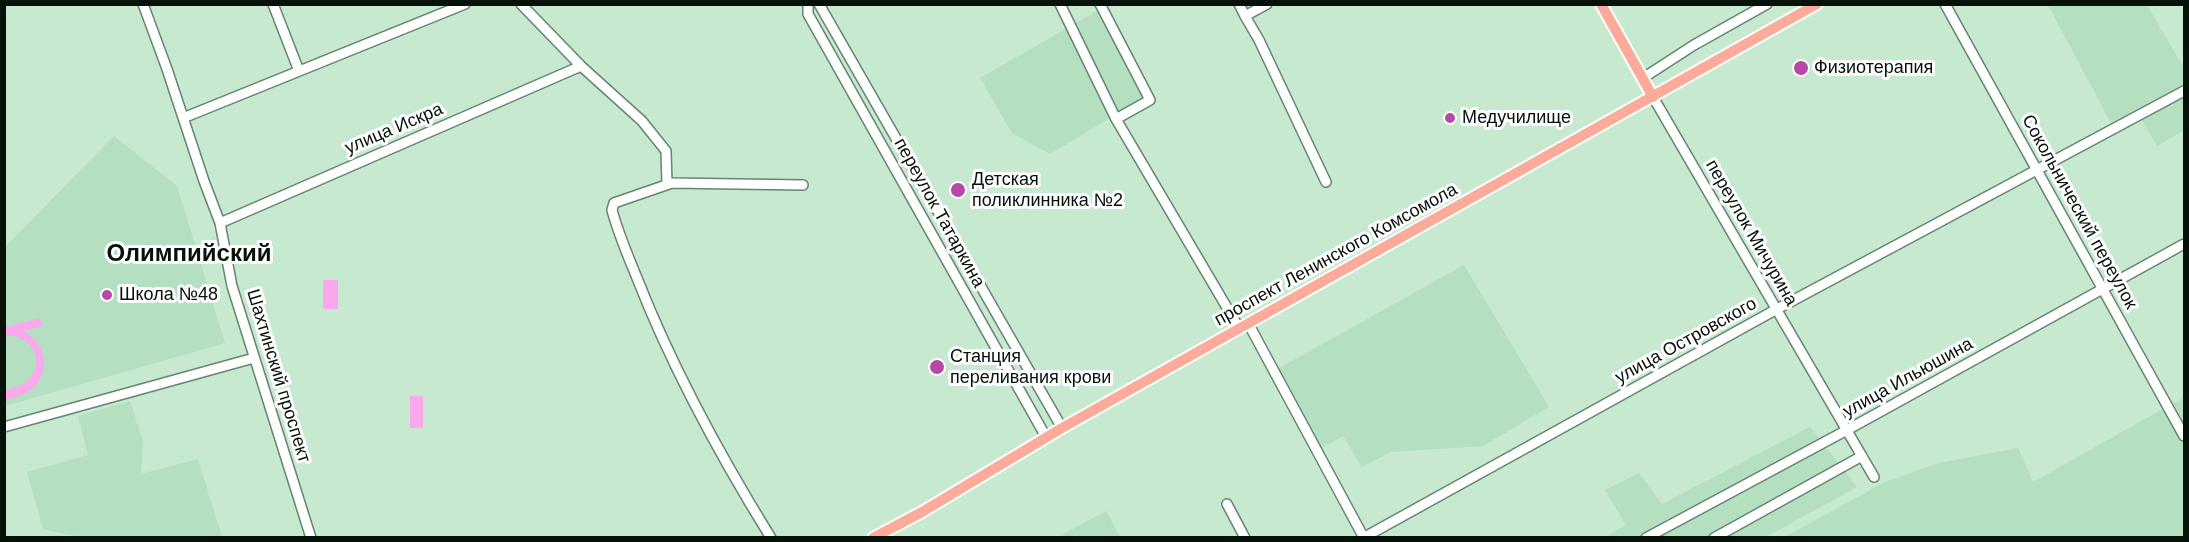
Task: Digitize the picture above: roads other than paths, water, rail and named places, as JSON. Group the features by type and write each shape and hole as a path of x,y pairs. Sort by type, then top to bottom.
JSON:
{"main road":[{"name":"переулок Мичурина","path":"1601,4 1653,97"},
{"name":"проспект Ленинского Комсомола","path":"873,537 922,512 1046,437 1816,4"}],"street":[{"name":"Шахтинский проспект","path":"143,4 220,223 232,286 311,537"},
{"path":"273,4 299,71"},
{"path":"183,118 465,4"},
{"path":"521,4 581,66 642,121 666,151 667,184"},
{"name":"переулок Татаркина","path":"808,4 808,14 1046,437"},
{"name":"переулок Татаркина","path":"819,4 1062,428"},
{"path":"1060,4 1116,119 1244,325 1364,537"},
{"path":"1100,4 1150,100 1116,119"},
{"path":"1239,4 1259,40 1326,182"},
{"path":"1245,16 1267,4"},
{"path":"1642,78 1694,45 1767,4"},
{"name":"Сокольнический переулок","path":"1945,4 2184,436"},
{"name":"улица Искра","path":"220,223 581,66"},
{"name":"улица Островского","path":"1364,537 1777,309 2184,91"},
{"name":"переулок Мичурина","path":"1653,97 1874,477"},
{"path":"771,537 696,410 650,312 612,210 614,203 667,184 804,185"},
{"name":"улица Ильюшина","path":"1646,537 1847,430 2184,244"},
{"path":"4,426 254,358"},
{"path":"1714,537 1862,456"},
{"path":"1227,504 1245,537"}],"place":[{"name":"Физиотерапия","path":"1801,68"},
{"name":"Медучилище","path":"1450,118"},
{"name":"Детская поликлинника №2","path":"958,190"},
{"name":"Школа №48","path":"107,295"},
{"name":"Станция переливания крови","path":"937,367"}],"district":[{"name":"Олимпийский","path":"189,254"}]}
